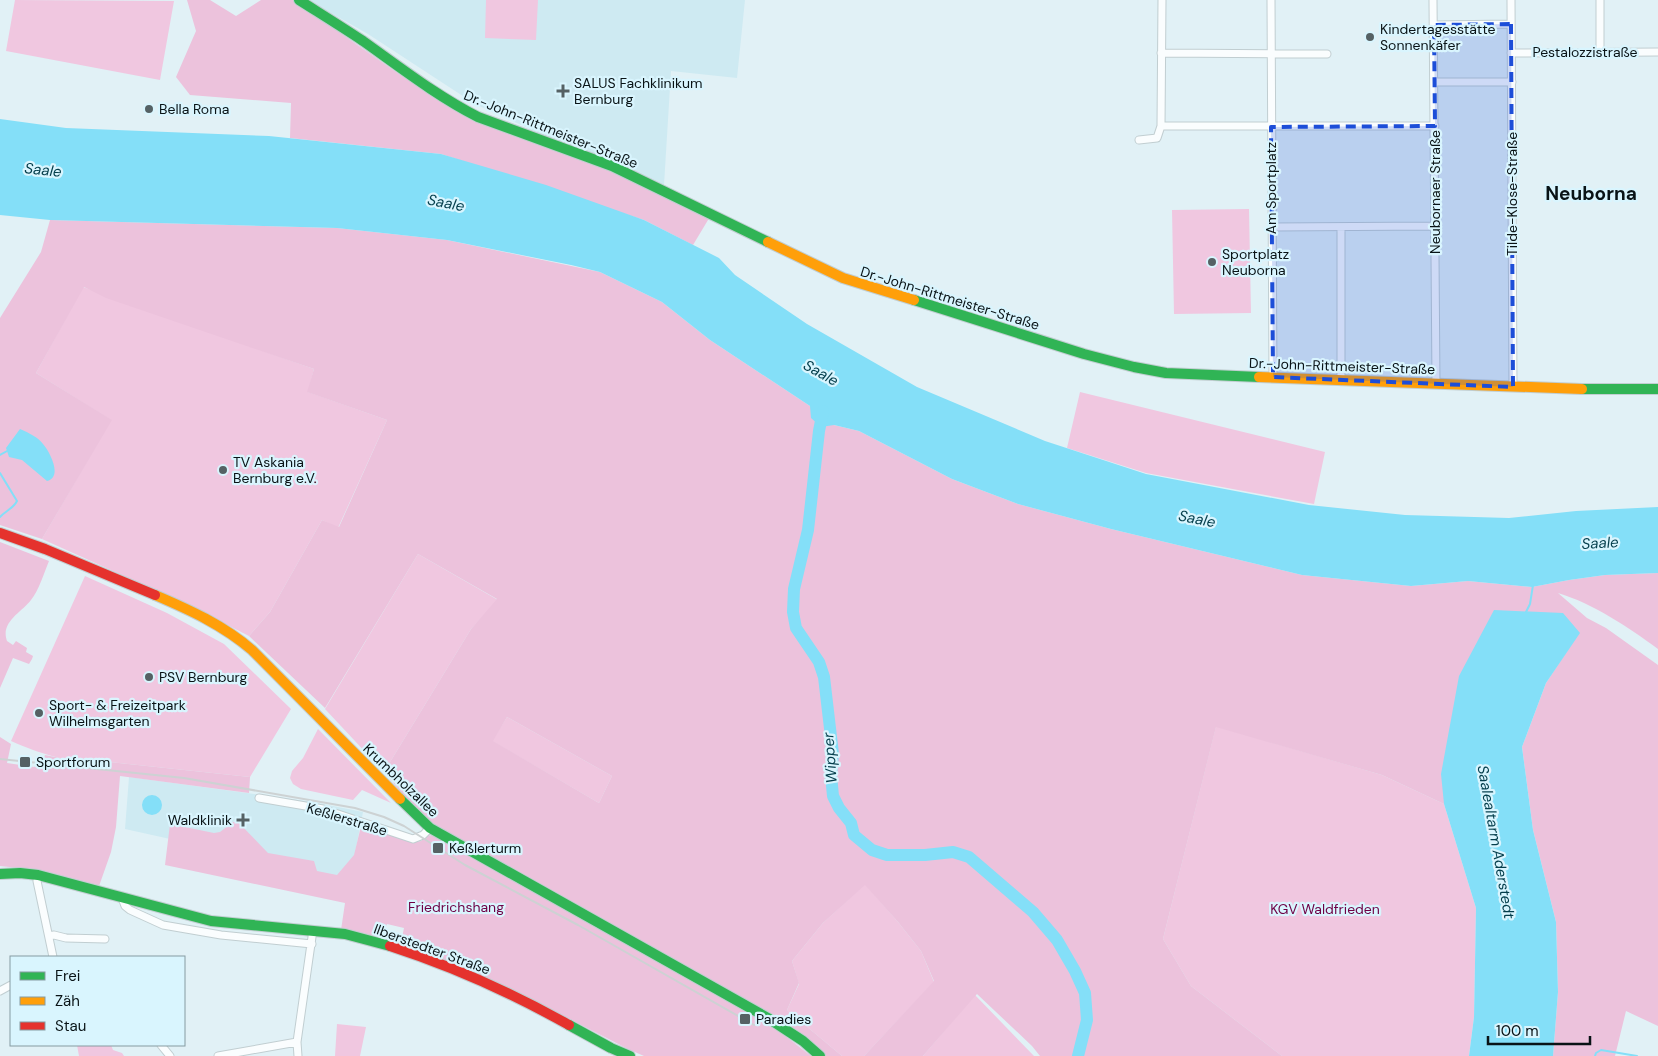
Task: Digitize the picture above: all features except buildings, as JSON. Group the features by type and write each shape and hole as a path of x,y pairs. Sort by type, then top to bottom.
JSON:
{"street":[{"name":"Dr.-John-Rittmeister-Straße","path":"299,0 468,112 626,172 843,278 1118,364 1166,373 1513,387 1613,390 1658,389"},
{"path":"1139,140 1157,138 1161,126 1162,0"},
{"name":"Am Sportplatz","path":"1271,0 1273,377"},
{"name":"Neubornaer Straße","path":"1433,0 1436,384"},
{"name":"Tilde-Klose-Straße","path":"1511,0 1513,387"},
{"path":"1600,0 1600,52"},
{"path":"1434,25 1511,24"},
{"name":"Pestalozzistraße","path":"1511,53 1658,52"},
{"path":"1161,53 1327,54"},
{"path":"1434,82 1512,82"},
{"path":"1161,126 1435,126"},
{"path":"1272,227 1436,226"},
{"path":"1341,227 1341,380"},
{"name":"Krumbholzallee","path":"0,534 40,548 175,604 228,629 252,650 430,828 768,1018 803,1041 820,1056"},
{"name":"Keßlerstraße","path":"259,798 323,809 413,839 424,835 430,828"},
{"name":"Ilberstedter Straße","path":"0,874 20,873 38,875 211,921 345,934 426,958 512,994 611,1048 630,1056"},
{"path":"38,875 38,885 54,956"},
{"name":"Ilberstedter Straße","path":"122,898 125,906 130,910 162,925 221,936 312,944"},
{"path":"298,1056 297,1042 313,930"},
{"path":"49,936 106,939"},
{"path":"218,1056 297,1042"},
{"path":"162,1046 170,1056"}],"highlighted area":[{"path":"1511,24 1513,387 1273,377 1271,127 1435,126 1434,25"}],"shaded area":[{"name":"SALUS Fachklinikum Bernburg","path":"308,0 745,0 737,78 671,71 664,185 617,164 570,147 475,104 368,34"},
{"name":"Waldklinik","path":"129,777 313,802 363,812 350,879 125,829"}],"green space":[{"path":"15,0 174,1 160,80 6,51"},
{"path":"187,0 210,0 236,16 261,0 293,0 399,74 429,91 654,187 711,215 693,245 644,220 441,154 290,138 291,103 190,95 176,77 196,31"},
{"path":"486,0 538,0 536,40 485,38"},
{"name":"Sportplatz Neuborna","path":"1249,209 1251,313 1174,314 1172,210"},
{"path":"50,220 337,228 447,240 600,272 662,302 710,340 810,406 834,425 859,431 952,479 1018,504 1111,529 1302,575 1411,586 1468,581 1532,587 1605,575 1658,573 1658,649 1598,610 1558,593 1587,618 1606,628 1658,665 1658,1026 1626,1011 1615,1056 1553,1056 1558,992 1556,922 1533,830 1522,747 1546,683 1579,633 1444,792 1444,804 1382,775 1216,727 1163,939 1191,986 1282,1056 1040,1056 1032,1046 977,994 923,1056 864,1056 934,981 921,951 865,885 823,923 792,961 799,983 787,1010 842,1056 826,1056 776,1018 423,818 384,772 471,629 497,599 418,554 325,708 249,636 270,612 322,520 339,527 387,420 307,392 314,369 106,298 84,287 36,373 112,420 42,539 0,525 0,318 41,252","holes":["507,717 612,776 599,803 493,741"]},
{"name":"TV Askania Bernburg e.V.","path":"83,287 314,369 308,392 387,420 338,528 322,520 270,612 249,636 182,602 42,539 111,420 36,373"},
{"path":"1080,392 1325,452 1314,504 1146,473 1067,448"},
{"path":"0,542 49,561 34,596 13,618 7,628 7,641 13,645 16,641 27,648 26,652 33,656 32,659 29,664 13,658 0,688"},
{"path":"418,554 498,600 471,629 384,772 325,709"},
{"name":"PSV Bernburg","path":"85,576 167,613 224,644 291,709 250,777 65,759 44,754 11,741"},
{"path":"507,717 612,776 599,803 492,741"},
{"name":"KGV Waldfrieden","path":"1216,726 1382,775 1444,804 1476,908 1474,1017 1469,1056 1282,1056 1191,986 1163,939"},
{"path":"318,729 391,803 362,790 353,800 301,789 293,784 290,778 292,771 303,758"},
{"path":"0,737 11,744 7,763 34,767 42,763 45,755 79,762 100,761 250,777 249,793 120,776 116,827 111,852 98,889 38,870 0,866"},
{"name":"Friedrichshang","path":"233,822 238,822 268,853 314,861 317,871 337,875 354,855 361,826 416,842 421,841 428,835 441,837 765,1020 811,1056 644,1056 517,992 401,942 404,928 387,924 381,939 341,930 345,903 165,865 170,824 214,833 220,832"},
{"path":"865,884 921,951 934,982 864,1056 842,1056 787,1010 799,984 792,961 823,923"},
{"path":"975,995 1034,1056 923,1056"},
{"path":"337,1024 366,1027 360,1056 335,1056"},
{"path":"77,1046 111,1046 113,1050 122,1053 124,1056 79,1056"}],"water":[{"name":"Saale","path":"0,119 66,128 269,136 441,154 546,185 644,220 719,258 735,275 807,324 917,387 1045,441 1146,474 1309,505 1405,515 1509,518 1576,511 1658,507 1658,573 1605,575 1532,587 1468,581 1411,586 1302,575 1111,529 1018,504 952,479 859,431 834,425 821,427 811,418 810,406 710,340 662,302 600,272 447,240 337,228 50,220 0,215"},
{"path":"20,429 36,437 46,448 54,464 55,470 52,479 47,481 22,460 9,457 6,448"},
{"path":"1494,610 1563,613 1580,633 1546,683 1522,747 1533,830 1556,922 1558,992 1553,1056 1469,1056 1474,1017 1476,908 1444,804 1441,774 1459,676"},
{"path":"148,795 156,795 162,801 162,809 156,815 148,815 142,809 142,801"}],"waterway":[{"name":"Wipper","path":"823,411 808,530 794,589 793,612 796,628 819,662 824,677 833,754 831,775 833,796 839,808 851,823 854,835 872,850 887,855 925,855 953,852 969,857 1033,912 1057,940 1085,993 1087,1020 1078,1056"},
{"path":"0,455 9,450"},
{"path":"0,473 17,501 0,517"},
{"name":"Saalealtarm Aderstedt","path":"1526,612 1530,604 1533,585"},
{"path":"1595,1056 1601,1050 1637,1056"}],"railway":[{"path":"0,759 184,778 355,808 384,817 404,826 465,865 578,925 754,1025"}],"traffic: fast":[{"path":"299,0 363,41 434,91 478,117 612,166 768,242"},
{"path":"914,300 1084,354 1134,367 1166,373 1259,377"},
{"path":"1582,389 1658,389"},
{"path":"400,799 430,828 768,1018 803,1041 820,1056"},
{"path":"0,874 20,873 38,875 211,921 345,934 390,946"},
{"path":"569,1025 630,1056"}],"traffic: slow":[{"path":"768,242 843,278 914,300"},
{"path":"1259,377 1582,389"},
{"path":"155,595 193,612 218,626 252,650 400,799"}],"traffic: jam":[{"path":"0,533 45,549 155,595"},
{"path":"390,946 436,962 481,981 569,1025"}],"place":[{"name":"Kindertagesstätte Sonnenkäfer","path":"1370,37"},
{"name":"SALUS Fachklinikum Bernburg","path":"563,91"},
{"name":"Bella Roma","path":"149,109"},
{"name":"Sportplatz Neuborna","path":"1212,262"},
{"name":"TV Askania Bernburg e.V.","path":"223,470"},
{"name":"PSV Bernburg","path":"149,677"},
{"name":"Sport- & Freizeitpark Wilhelmsgarten","path":"39,713"},
{"name":"Sportforum","path":"25,762"},
{"name":"Waldklinik","path":"243,820"},
{"name":"Keßlerturm","path":"438,848"},
{"name":"Paradies","path":"745,1019"}],"district":[{"name":"Neuborna","path":"1591,193"}]}
